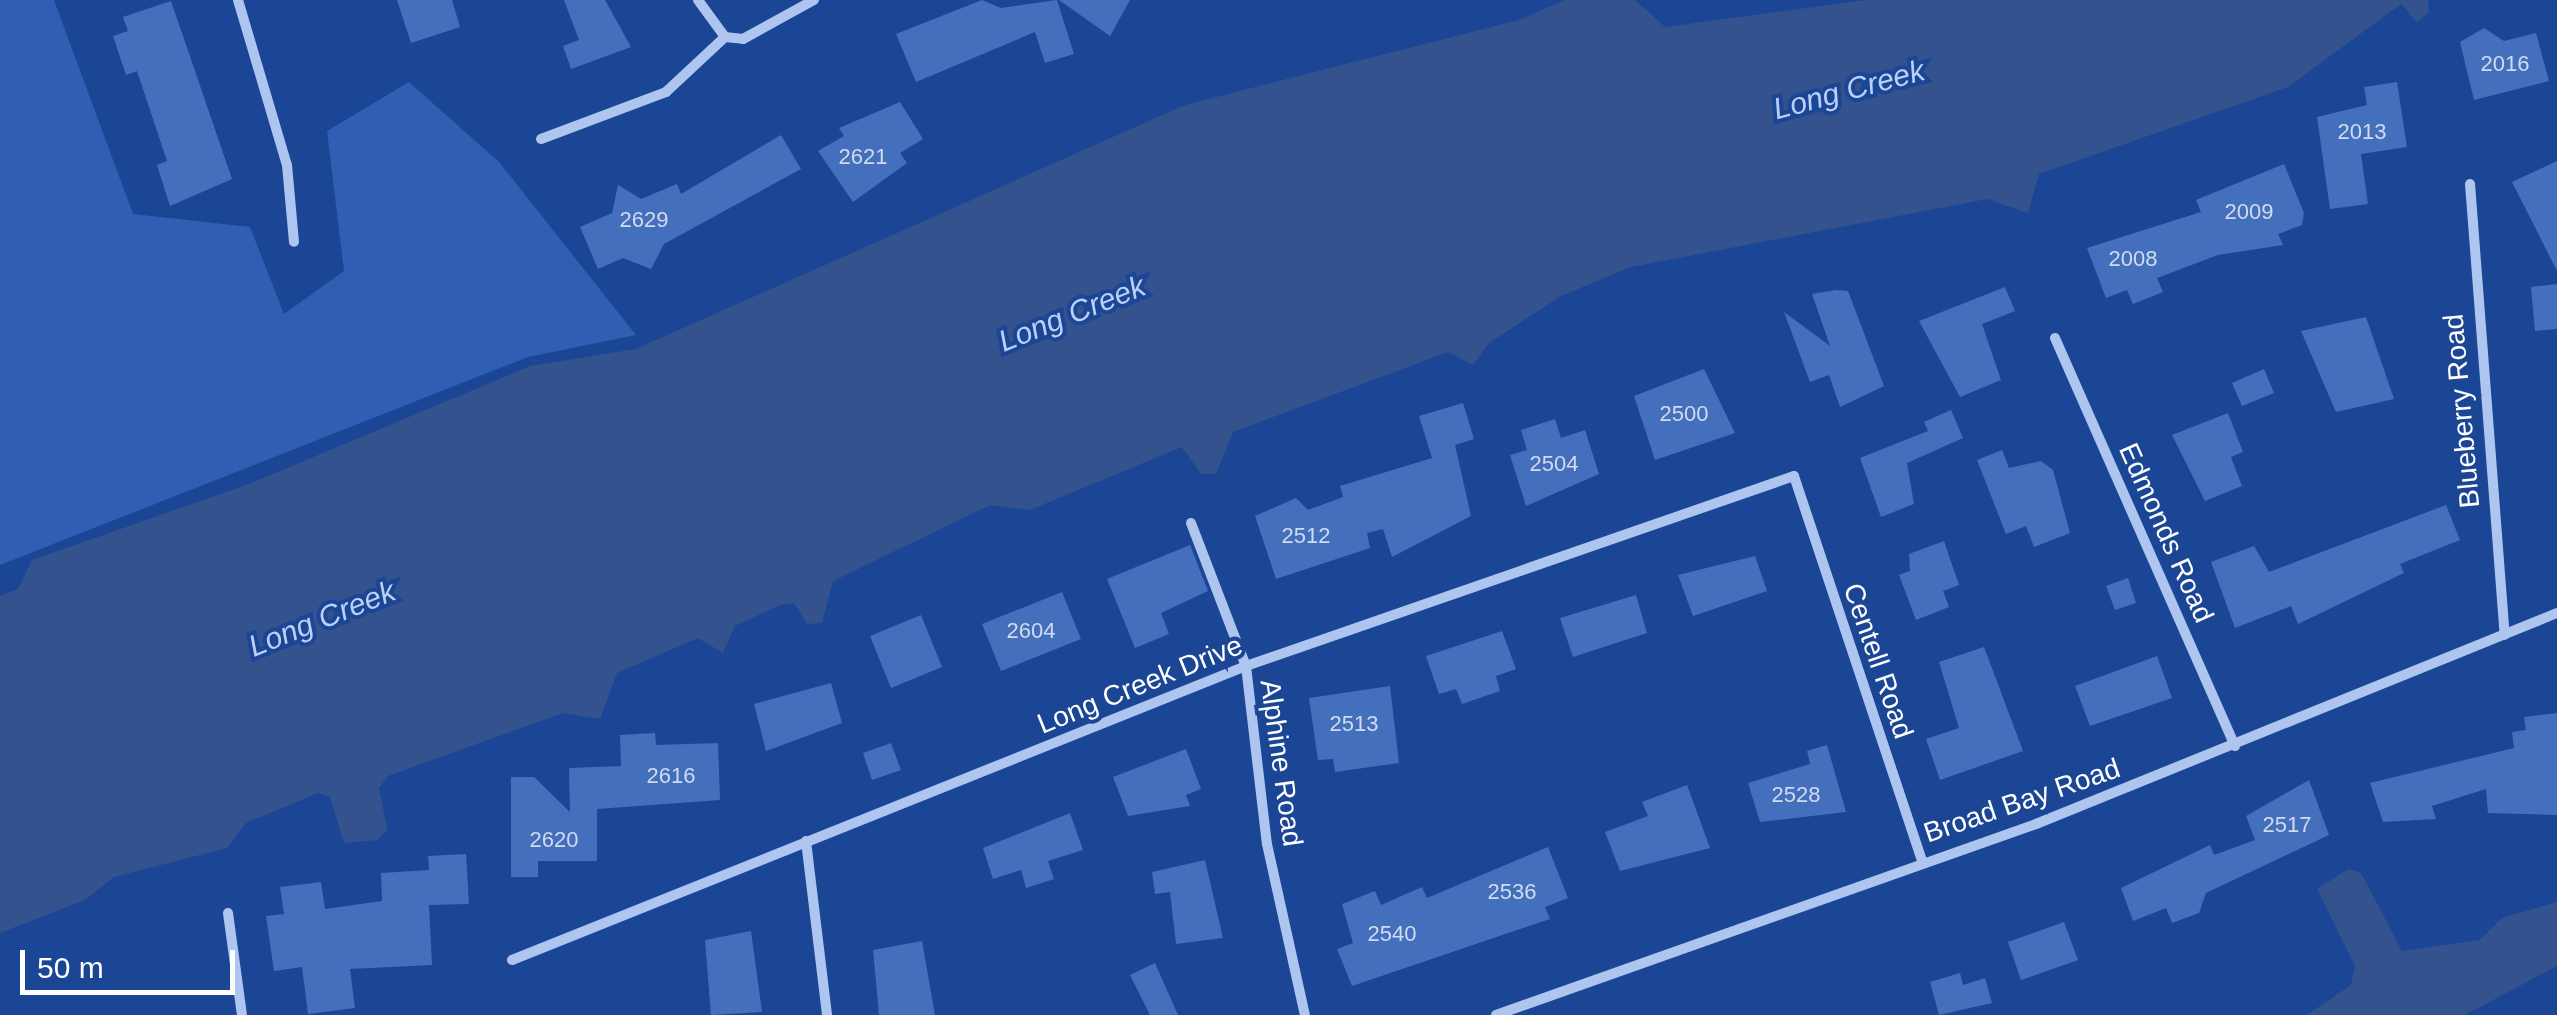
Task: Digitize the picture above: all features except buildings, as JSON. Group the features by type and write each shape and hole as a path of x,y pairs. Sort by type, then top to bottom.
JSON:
{"street":[{"path":"238,0 287,166 294,242"},
{"path":"698,0 725,37 743,39 814,0"},
{"path":"541,139 666,92 725,37"},
{"name":"Blueberry Road","path":"2470,184 2505,634"},
{"name":"Edmonds Road","path":"2056,338 2235,746"},
{"name":"Long Creek Drive","path":"512,960 1246,666 1794,476"},
{"name":"Centell Road","path":"1794,476 1922,860"},
{"name":"Alphine Road","path":"1191,523 1246,666 1267,844 1304,1015"},
{"name":"Broad Bay Road","path":"1496,1015 2235,746 2557,614"},
{"path":"806,841 826,1015"},
{"path":"228,912 242,1015"}],"shaded area":[{"path":"0,0 54,0 133,214 250,227 284,314 344,271 327,131 409,82 499,162 636,335 528,357 0,565"}],"water":[{"name":"Long Creek","path":"1564,0 1635,0 1665,27 1866,0 2428,0 2429,12 2417,22 2401,4 2288,87 2039,174 2028,213 1987,199 1631,267 1561,296 1489,343 1473,365 1448,352 1233,432 1216,474 1201,474 1182,447 1030,510 990,505 833,581 822,623 807,624 794,603 780,605 735,626 723,653 698,638 617,673 600,719 563,713 388,776 379,788 387,830 378,840 344,843 330,797 318,793 246,823 227,848 114,877 85,900 0,933 0,596 18,589 32,560 249,484 530,366 636,349 1185,105 1519,20"},
{"path":"2348,869 2361,873 2402,951 2480,940 2502,918 2557,902 2557,966 2465,1015 2307,1015 2351,985 2355,966 2317,889"}]}
